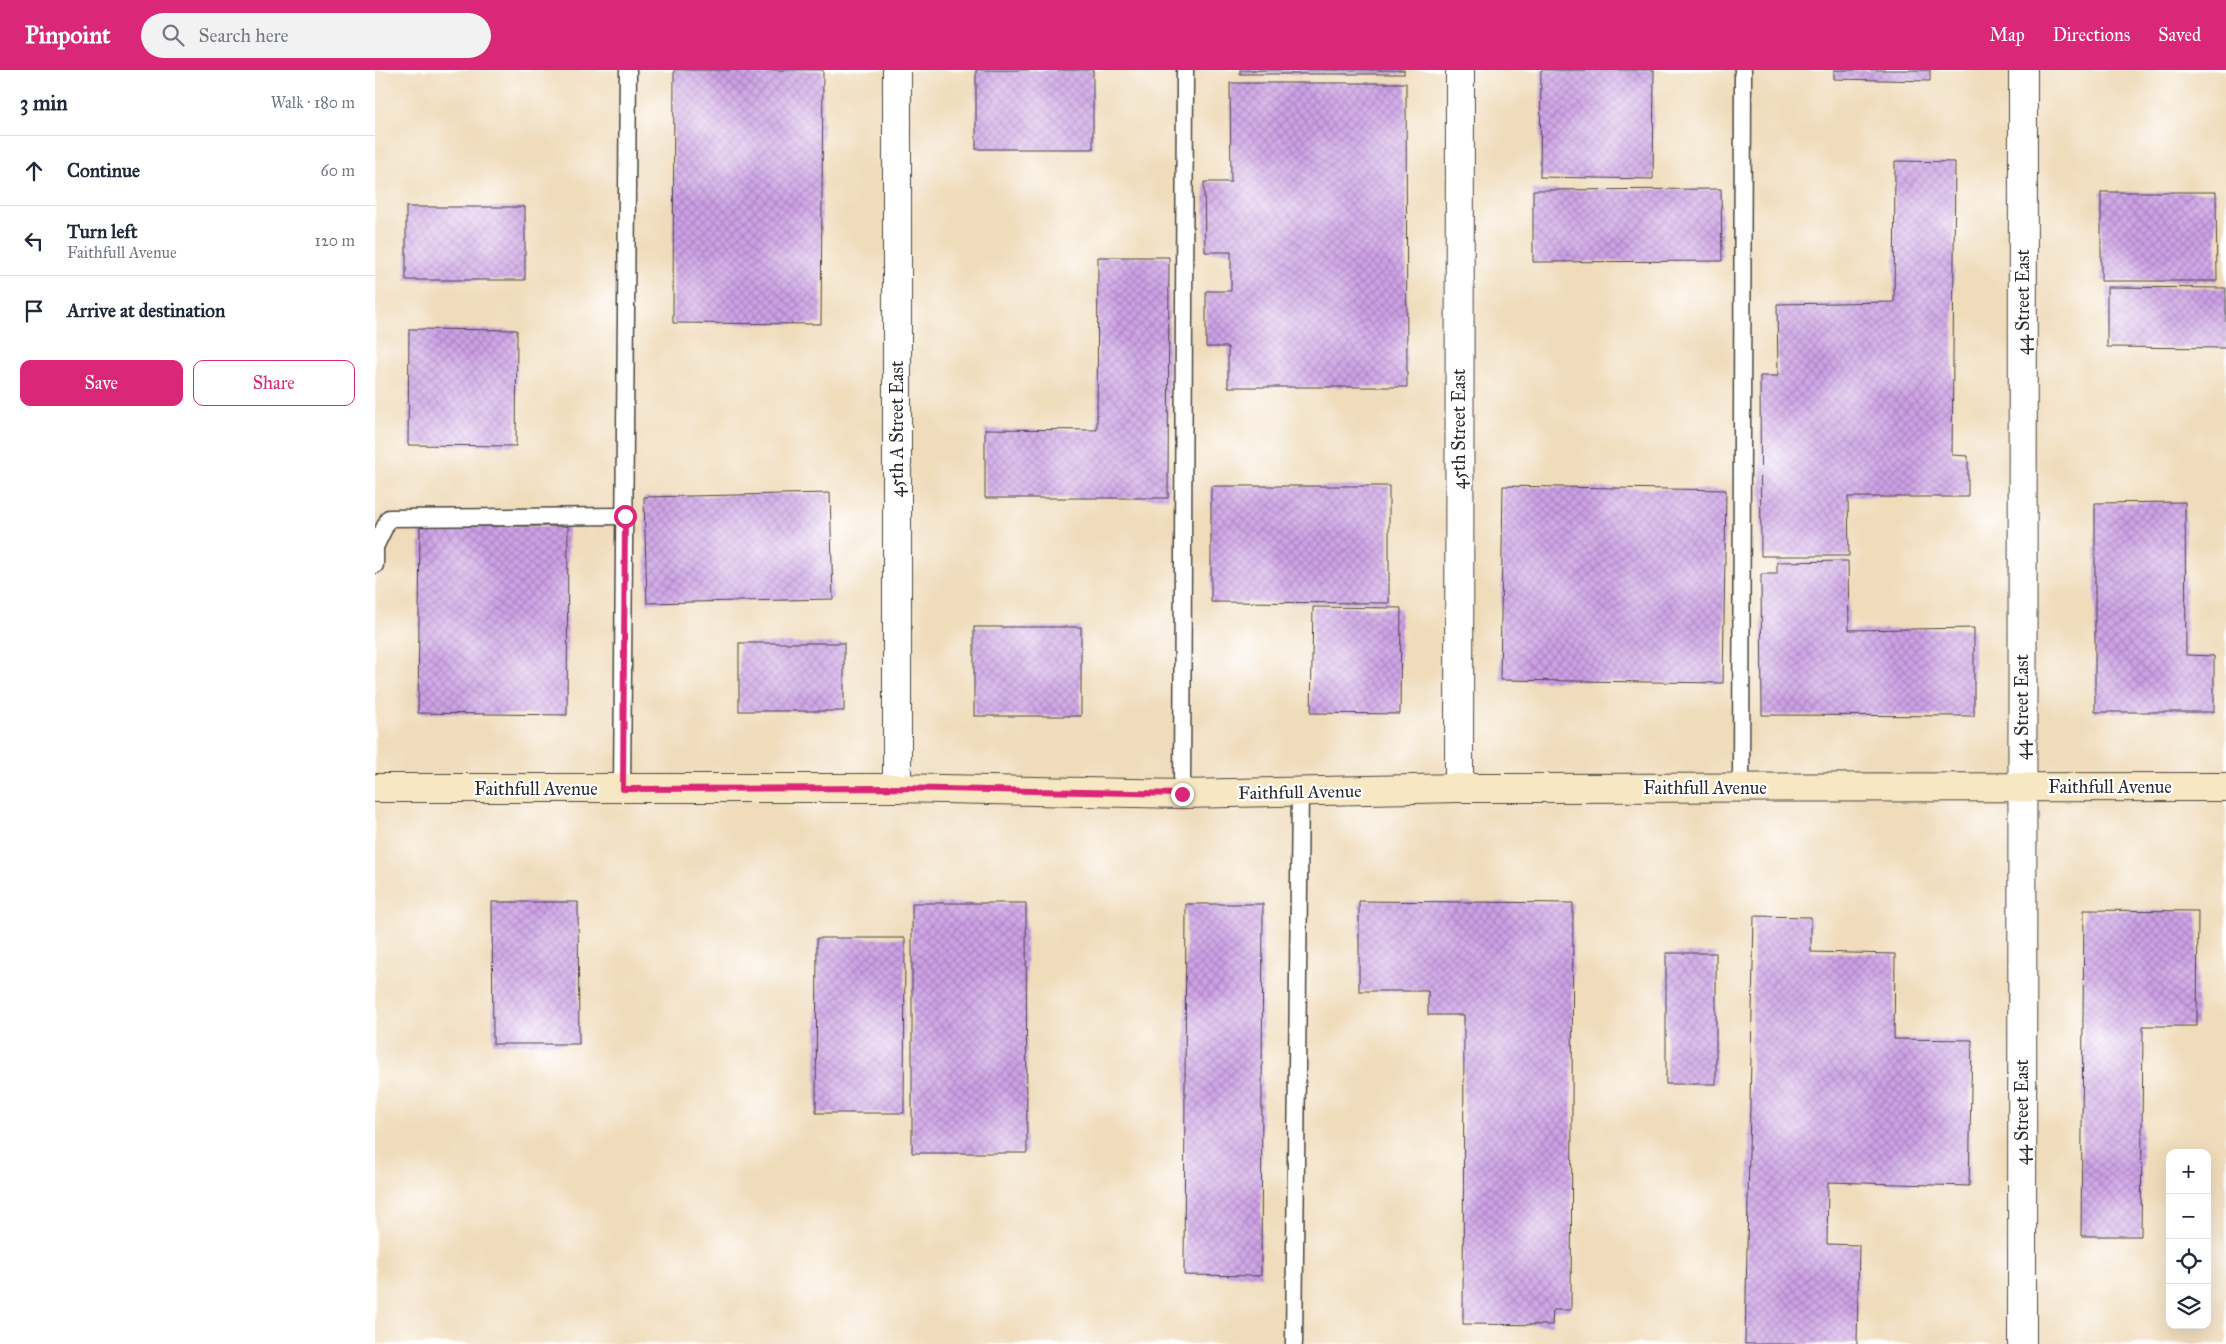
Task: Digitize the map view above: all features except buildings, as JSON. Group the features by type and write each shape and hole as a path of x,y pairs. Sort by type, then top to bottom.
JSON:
{"street":[{"name":"45th A Street East","path":"897,70 897,788"},
{"name":"45th Street East","path":"1459,788 1460,70"},
{"name":"44 Street East","path":"2022,1344 2023,70"},
{"name":"Faithfull Avenue","path":"375,788 897,788 1182,794 1459,788 2226,787"}],"lane":[{"path":"623,789 628,70"},
{"path":"1182,794 1185,70"},
{"path":"1741,788 1743,70"},
{"path":"375,565 375,547 389,518 625,516"},
{"path":"1294,1344 1300,792"}],"route":[{"path":"625,516 623,789 897,788 1182,794"}]}
